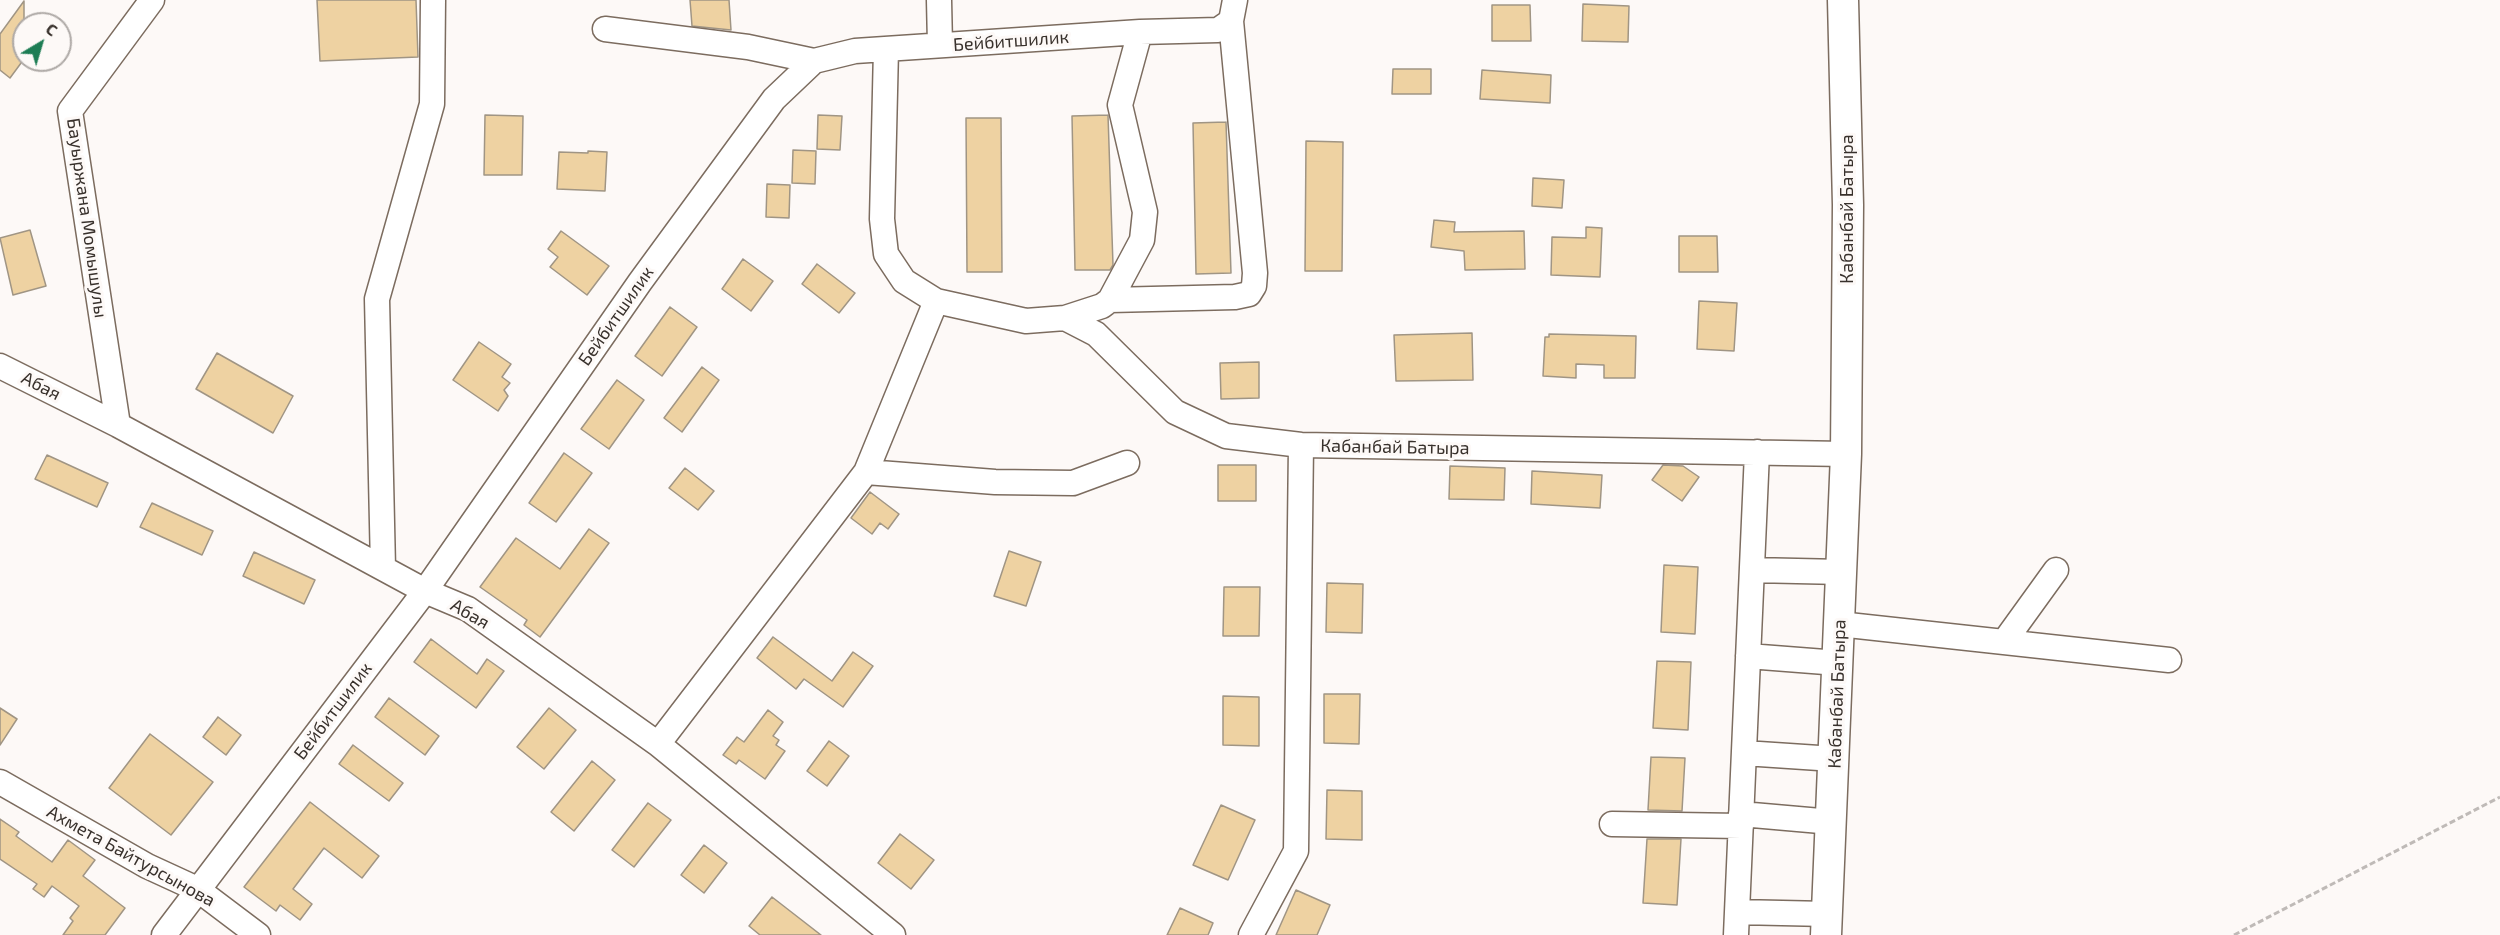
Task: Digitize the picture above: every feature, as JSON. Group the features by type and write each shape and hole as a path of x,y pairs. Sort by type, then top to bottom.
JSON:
{"main road":[{"name":"Кабанбай Батыра","path":"1827,924 1846,454 1848,205 1843,0"}],"street":[{"name":"Бауыржана Момышулы","path":"118,425 70,111 152,0"},
{"path":"383,568 377,299 432,104 433,0"},
{"path":"939,0 940,45"},
{"path":"1110,300 1234,297 1249,294 1254,286 1255,273 1233,10"},
{"name":"Бейбитшилик","path":"164,935 425,591 661,253 774,99 814,61 855,51 1140,32 1218,30 1233,10"},
{"path":"605,29 748,47 814,61"},
{"path":"886,49 882,219 886,254 904,281 936,301 1026,321 1065,318 1102,306 1110,300 1143,240 1145,212 1120,105 1140,32"},
{"path":"657,744 866,472 936,301"},
{"path":"1065,318 1096,334 1175,412 1226,436 1301,446"},
{"name":"Абая","path":"0,366 118,425 425,591 468,609 657,744 893,935"},
{"name":"Кабанбай Батыра","path":"1251,935 1296,851 1301,446 1846,454"},
{"path":"1757,452 1736,924 1827,924"},
{"path":"866,472 995,482 1072,483 1127,463"},
{"path":"1752,570 1842,572"},
{"path":"2004,642 2056,570"},
{"path":"1839,624 2169,660"},
{"path":"1748,657 1838,663"},
{"path":"1744,753 1834,759"},
{"name":"Ахмета Байтурсынова","path":"0,782 147,866 197,889 258,935"},
{"path":"1612,824 1741,820 1832,822"}],"path":[{"path":"2234,935 2500,797"}],"building":[{"path":"317,0 416,0 418,57 320,61"},
{"path":"690,0 729,0 731,30 692,26"},
{"path":"24,1 24,12 16,12"},
{"path":"1583,4 1629,6 1628,42 1582,41"},
{"path":"1492,5 1530,5 1531,41 1492,41"},
{"path":"12,18 12,72 14,72 10,78 0,70 0,34"},
{"path":"1393,69 1431,69 1431,94 1392,94"},
{"path":"1482,70 1551,75 1550,103 1480,99"},
{"path":"485,115 523,116 522,175 484,175"},
{"path":"818,115 842,116 840,150 817,149"},
{"path":"1108,115 1113,265 1110,270 1075,270 1072,116"},
{"path":"966,118 1001,118 1002,272 967,272"},
{"path":"1226,122 1231,273 1196,274 1193,123"},
{"path":"1306,141 1343,142 1342,271 1305,271"},
{"path":"793,150 816,151 815,184 792,183"},
{"path":"588,151 607,152 605,191 557,189 559,152 588,153"},
{"path":"1533,178 1564,180 1562,208 1532,206"},
{"path":"767,184 790,185 789,218 766,217"},
{"path":"1434,220 1455,222 1454,232 1524,231 1525,269 1465,270 1464,251 1431,247"},
{"path":"1586,227 1602,228 1600,277 1551,275 1552,237 1586,238"},
{"path":"30,230 46,286 13,295 0,238"},
{"path":"561,231 609,266 587,295 550,267 558,257 548,249"},
{"path":"1679,236 1717,236 1718,272 1679,272"},
{"path":"743,259 773,281 751,311 722,289"},
{"path":"817,264 855,293 839,313 802,284"},
{"path":"1699,301 1737,303 1734,351 1697,349"},
{"path":"670,307 697,327 662,376 635,356"},
{"path":"1472,333 1473,380 1396,381 1394,335"},
{"path":"1549,334 1636,336 1635,378 1604,378 1604,365 1576,364 1576,378 1543,376 1545,337 1549,337"},
{"path":"479,342 511,364 502,377 510,383 504,390 508,396 498,411 453,380"},
{"path":"217,353 293,396 273,433 196,389"},
{"path":"1259,362 1259,398 1221,399 1220,363"},
{"path":"702,367 719,380 682,432 664,418"},
{"path":"617,380 644,400 609,449 581,429"},
{"path":"564,453 592,473 556,522 529,503"},
{"path":"47,455 108,483 97,507 35,479"},
{"path":"1218,465 1256,465 1256,501 1218,501"},
{"path":"1663,465 1683,466 1699,477 1682,501 1652,480"},
{"path":"1450,466 1505,468 1504,500 1449,499"},
{"path":"685,468 714,491 698,510 669,488"},
{"path":"1532,471 1602,475 1600,508 1531,504"},
{"path":"870,492 899,514 888,529 880,523 872,534 851,518"},
{"path":"152,503 213,531 202,555 140,527"},
{"path":"589,529 609,543 540,637 524,625 527,620 480,587 516,538 560,569"},
{"path":"1009,551 1041,562 1026,606 994,596"},
{"path":"254,552 315,580 304,604 243,576"},
{"path":"1664,565 1698,567 1695,634 1661,632"},
{"path":"1327,583 1363,584 1362,633 1326,632"},
{"path":"1224,587 1260,587 1259,636 1223,636"},
{"path":"773,637 832,681 853,652 873,666 843,707 804,679 796,689 757,658"},
{"path":"431,639 477,674 487,659 504,671 476,708 414,662"},
{"path":"1657,661 1691,662 1688,730 1653,728"},
{"path":"1324,694 1360,694 1359,744 1324,743"},
{"path":"1223,696 1259,697 1259,746 1223,745"},
{"path":"389,698 439,736 425,755 375,717"},
{"path":"0,708 17,719 0,745"},
{"path":"549,708 576,730 544,769 517,747"},
{"path":"768,710 783,722 773,736 779,740 776,745 785,751 765,779 739,760 736,764 723,755 737,737 744,742"},
{"path":"218,717 241,735 226,755 203,737"},
{"path":"150,734 213,782 171,835 109,788"},
{"path":"829,741 849,756 827,786 807,771"},
{"path":"353,745 403,783 389,801 339,764"},
{"path":"1651,757 1685,758 1682,811 1648,810"},
{"path":"592,761 615,780 574,831 551,812"},
{"path":"1327,790 1362,791 1362,840 1326,839"},
{"path":"310,802 379,856 362,878 324,848 293,889 312,904 300,920 280,905 276,911 244,887"},
{"path":"648,803 671,820 634,867 612,850"},
{"path":"1221,805 1255,820 1228,880 1193,865"},
{"path":"0,819 19,832 16,836 52,862 68,840 95,860 83,876 125,908 105,935 63,935 73,921 70,918 79,906 52,886 44,897 33,889 37,884 0,859"},
{"path":"900,834 934,860 911,889 878,863"},
{"path":"1647,839 1681,839 1677,905 1643,903"},
{"path":"704,845 727,863 704,893 681,875"},
{"path":"1296,890 1330,905 1317,935 1276,935"},
{"path":"772,897 821,935 760,935 749,926"},
{"path":"1180,908 1213,923 1208,935 1167,935"}]}
